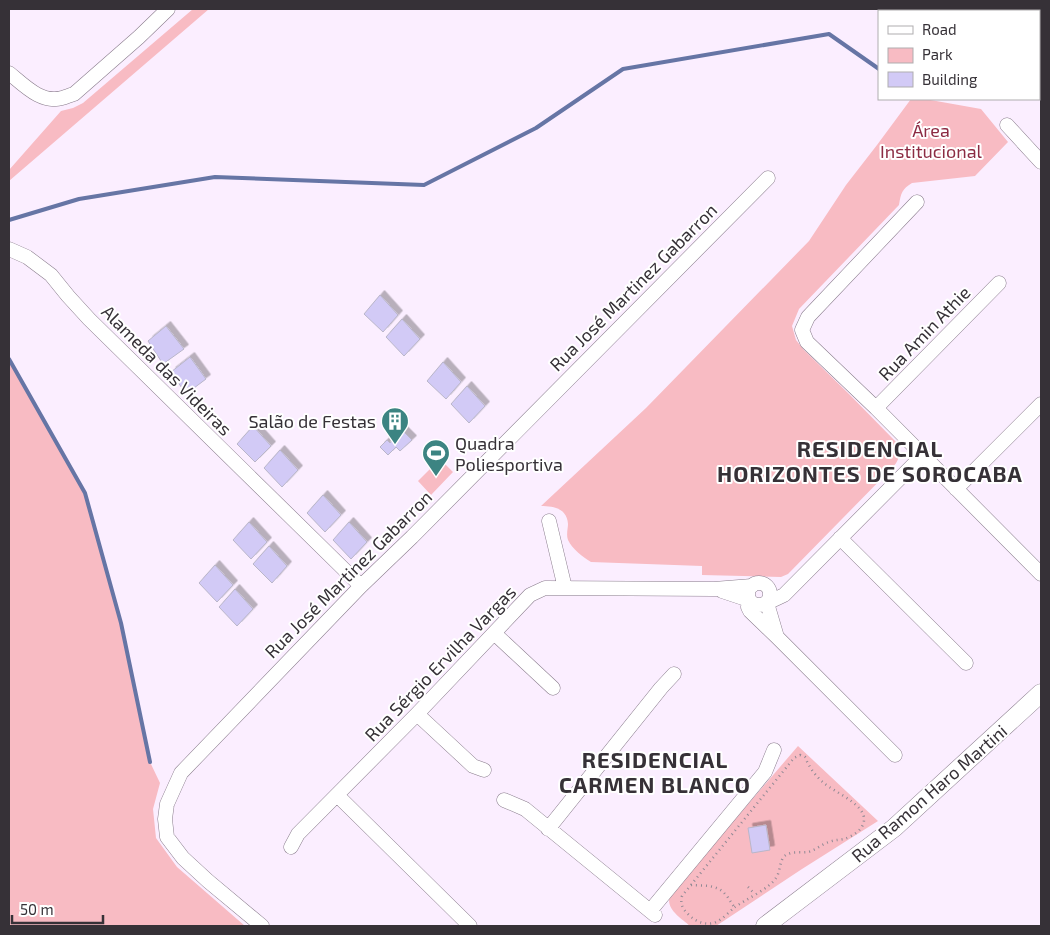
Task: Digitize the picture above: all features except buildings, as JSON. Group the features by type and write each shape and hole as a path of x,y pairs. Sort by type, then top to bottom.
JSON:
{"main road":[{"name":"Rua Ramon Haro Martini","path":"765,926 894,828 1041,693"}],"street":[{"path":"9,73 34,93 44,98 60,99 74,94 168,9"},
{"path":"1007,125 1041,162"},
{"name":"Rua José Martinez Gabarron","path":"262,926 208,881 184,858 167,837 165,819 167,804 181,773 360,586 412,537 768,178"},
{"path":"916,202 808,317 802,330 807,342 1039,569"},
{"name":"Alameda das Videiras","path":"9,249 27,258 51,275 89,319 360,586"},
{"name":"Rua Amin Athie","path":"876,408 999,283"},
{"path":"956,489 1041,404"},
{"path":"767,603 784,595 799,581 922,456"},
{"path":"549,521 565,588"},
{"path":"840,538 966,663"},
{"name":"Rua Sérgio Ervilha Vargas","path":"291,847 298,834 417,714 530,595 545,588 714,589 775,585 799,581"},
{"path":"767,603 771,594 769,589 759,585 749,590 748,607 750,611 894,755"},
{"name":"Rua Sérgio Ervilha Vargas","path":"714,589 749,600 757,606 767,603"},
{"path":"767,603 778,637"},
{"path":"494,633 553,688"},
{"path":"548,829 674,674"},
{"path":"417,714 473,766 484,770"},
{"path":"504,800 525,809 652,913 764,772 774,750"},
{"path":"337,795 470,926"}],"path":[{"path":"800,755 805,757 809,767 824,784 850,799 864,816 864,823 853,835 844,839 828,842 807,852 784,855 781,860 780,871 775,880 755,894 714,923 702,924 692,918 682,908 681,901 682,896 794,758 800,755"},
{"path":"691,886 714,887 721,890 735,908"},
{"path":"748,887 755,894"}],"green space":[{"path":"193,9 209,9 9,181 9,170 61,111 83,103"},
{"name":"Área Institucional","path":"910,100 931,100 981,109 1008,142 975,176 912,183 906,187 901,194 899,205 799,309 792,326 796,340 804,350 899,445 900,454 895,464 788,574 781,577 702,575 702,566 591,562 585,558 575,550 568,540 568,524 565,514 555,507 541,506 646,408 809,241 846,185"},
{"path":"9,359 85,493 121,623 150,762 160,783 153,809 156,838 177,867 245,926 9,926"},
{"name":"Quadra Poliesportiva","path":"440,459 453,472 431,495 418,481"},
{"path":"798,746 878,821 716,926 690,926 672,909 669,900 670,895"}],"waterway":[{"path":"9,220 79,199 215,177 424,185 536,128 623,69 829,34 878,68"},
{"path":"9,359 85,493 121,623 150,762"}],"place":[{"name":"Salão de Festas","path":"395,445"},
{"name":"Quadra Poliesportiva","path":"436,477"}],"district":[{"name":"RESIDENCIAL HORIZONTES DE SOROCABA","path":"870,460"},
{"name":"RESIDENCIAL CARMEN BLANCO","path":"655,772"}]}
